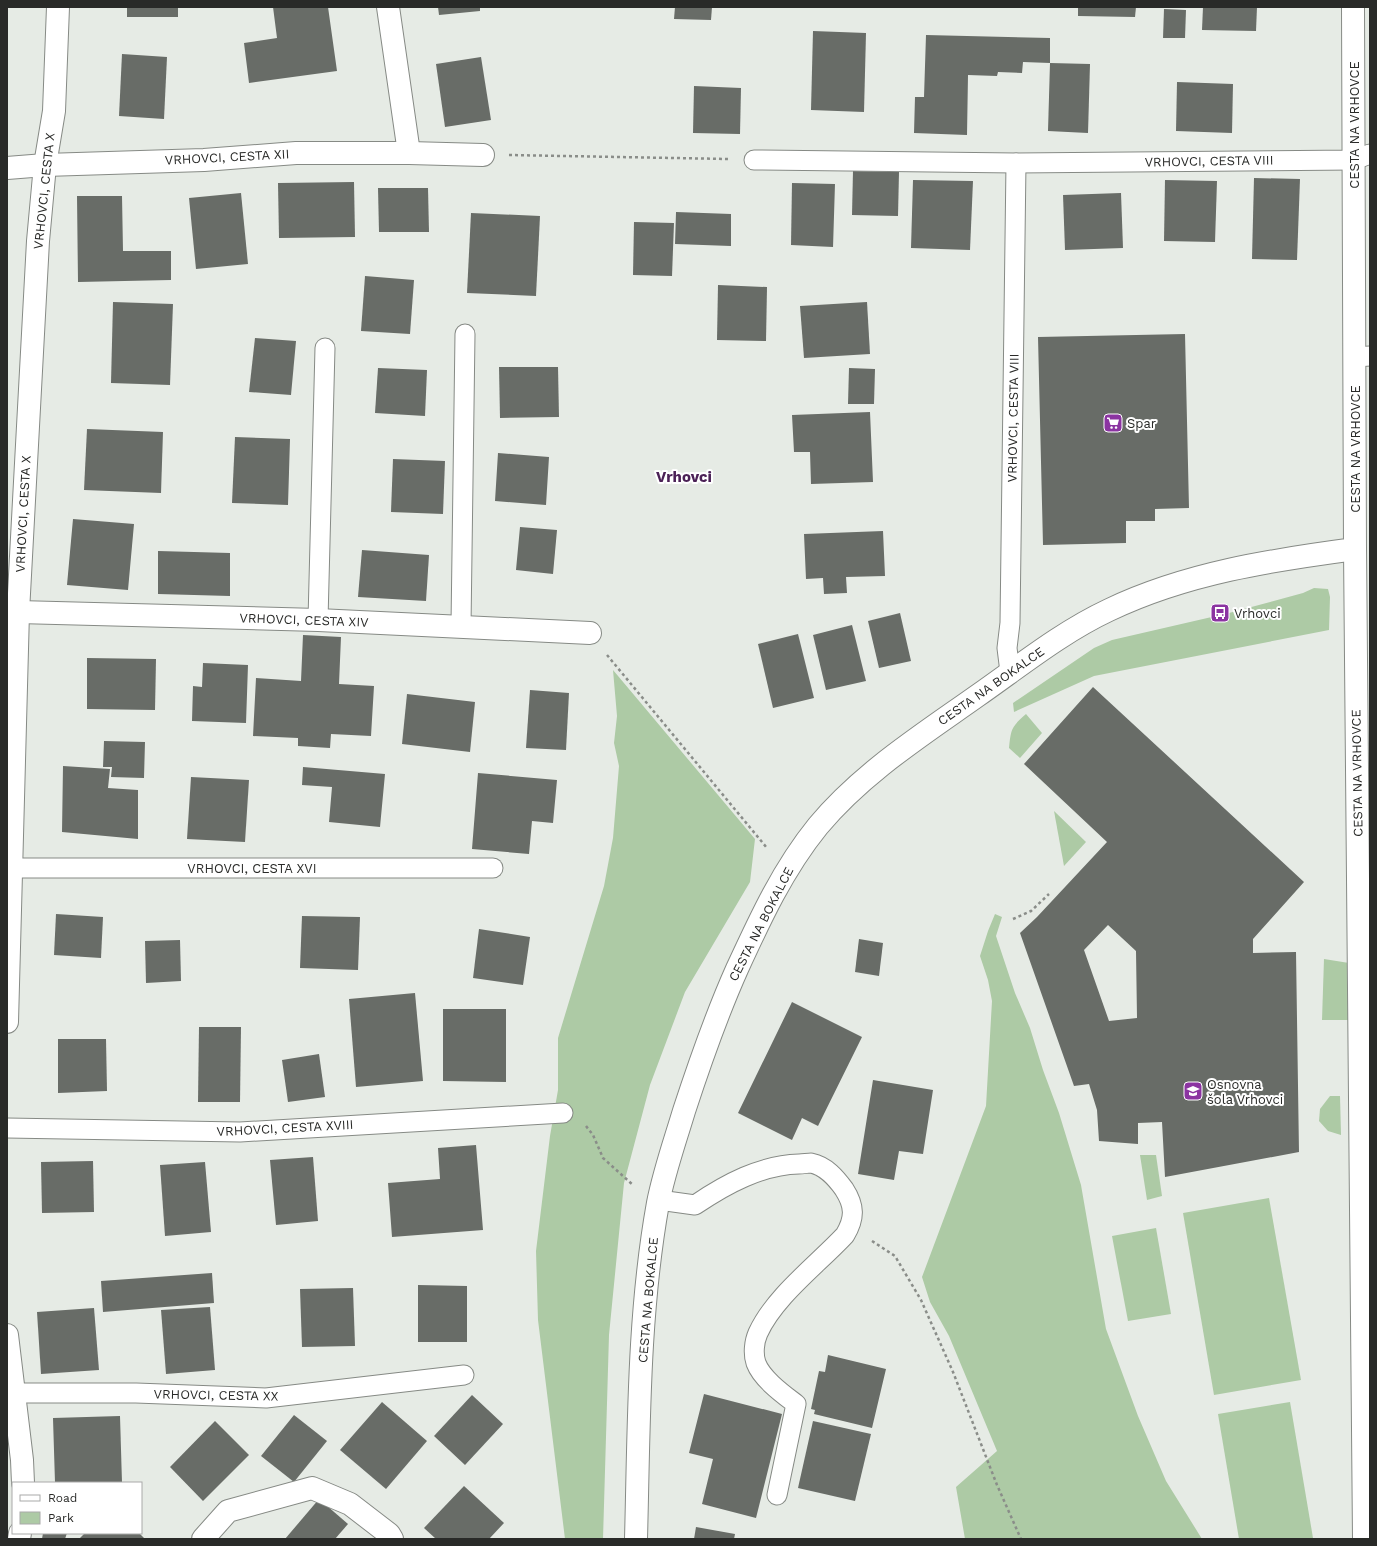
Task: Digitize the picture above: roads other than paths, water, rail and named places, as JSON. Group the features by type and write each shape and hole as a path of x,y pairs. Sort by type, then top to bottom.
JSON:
{"street":[{"name":"VRHOVCI, CESTA X","path":"7,1022 11,868 11,704 18,612 38,241 45,165 54,111 58,7"},
{"path":"388,7 409,153"},
{"name":"CESTA NA VRHOVCE","path":"1353,7 1362,157 1362,356 1355,549 1363,575 1364,896 1358,1041 1366,1354 1362,1418 1364,1539"},
{"name":"VRHOVCI, CESTA XII","path":"7,168 45,165 204,160 296,153 409,153 483,155"},
{"name":"CESTA NA BOKALCE","path":"636,1539 640,1378 646,1285 659,1200 674,1141 706,1044 757,926 786,869 819,825 852,791 908,744 1010,672 1084,623 1109,610 1169,586 1200,576 1355,549"},
{"name":"VRHOVCI, CESTA XIV","path":"18,612 318,620 590,633"},
{"path":"7,1336 23,1482"},
{"path":"203,1539 228,1511 312,1488 350,1504 389,1534 392,1539"}],"lane":[{"name":"VRHOVCI, CESTA VIII","path":"754,160 1016,163 1362,157"},
{"name":"VRHOVCI, CESTA VIII","path":"1010,672 1007,648 1010,623 1016,163"},
{"path":"461,626 465,334"},
{"path":"318,620 325,348"},
{"name":"VRHOVCI, CESTA XVI","path":"11,868 493,868"},
{"name":"VRHOVCI, CESTA XVIII","path":"7,1128 240,1132 563,1113"},
{"path":"659,1200 695,1205 718,1191 766,1168 791,1164 812,1163 828,1171 838,1180 848,1196 853,1214 851,1225 845,1235 789,1291 767,1318 757,1334 754,1349 756,1363 764,1376 777,1390 796,1404 777,1495"},
{"name":"VRHOVCI, CESTA XX","path":"14,1393 136,1394 266,1398 464,1375"}],"place":[{"name":"Spar","path":"1113,423"},
{"name":"Vrhovci","path":"1220,613"},
{"name":"Osnovna šola Vrhovci","path":"1193,1091"}],"district":[{"name":"Vrhovci","path":"684,477"}]}
